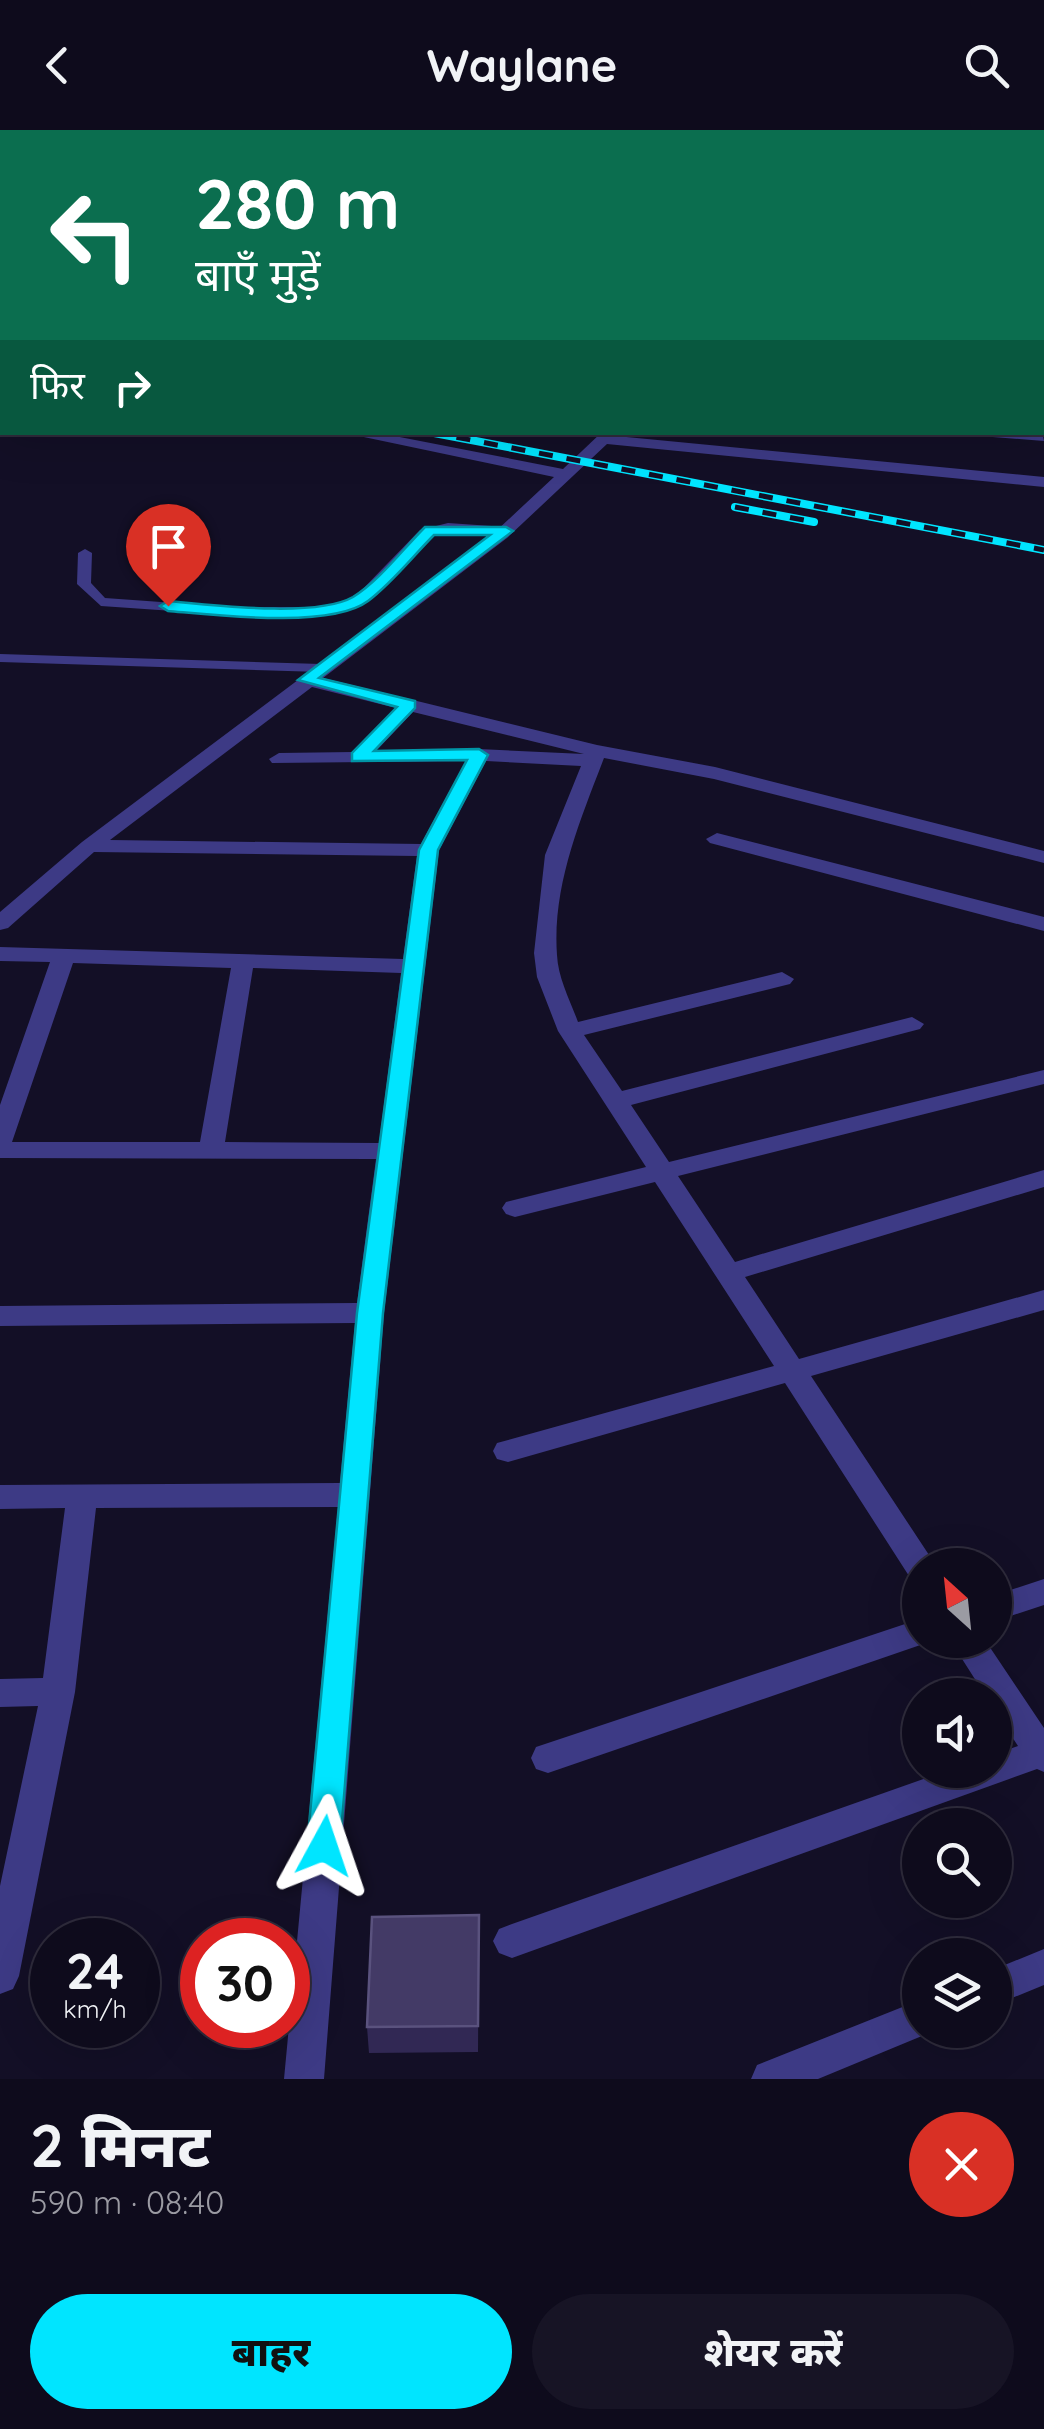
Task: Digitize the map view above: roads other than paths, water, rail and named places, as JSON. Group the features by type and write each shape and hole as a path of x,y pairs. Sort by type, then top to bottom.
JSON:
{"street":[{"path":"363,435 554,470 566,478"},
{"path":"4,916 313,674 506,531 608,436 1044,482"},
{"path":"313,674 596,756 715,773 1044,857"},
{"path":"359,757 409,704"},
{"path":"304,2079 370,1313 428,850 479,755"},
{"path":"279,760 596,756"},
{"path":"596,756 556,854 545,953 549,977 570,1031 908,1548"},
{"path":"717,839 1044,924"},
{"path":"89,846 428,850"},
{"path":"0,954 414,966"},
{"path":"0,1140 63,958"},
{"path":"211,1150 243,962"},
{"path":"570,1031 782,979"},
{"path":"616,1101 912,1024"},
{"path":"515,1208 1044,1077"},
{"path":"0,1150 390,1151"},
{"path":"728,1273 1044,1178"},
{"path":"508,1451 1044,1300"},
{"path":"0,1316 370,1313"},
{"path":"0,1497 354,1495"},
{"path":"0,1976 8,1893 58,1692 82,1497"},
{"path":"1012,1602 1044,1592"},
{"path":"548,1758 902,1638"},
{"path":"980,1658 1043,1754 1012,1764"},
{"path":"0,1693 58,1692"},
{"path":"512,1941 943,1788"},
{"path":"1012,1980 1044,1966"},
{"path":"770,2079 902,2025"}],"lane":[{"path":"85,554 88,592 109,604 322,612 345,608 361,599 430,530 506,531"},
{"path":"0,658 313,674"}],"railway":[{"path":"445,435 1044,550"},
{"path":"735,507 814,522"}]}
